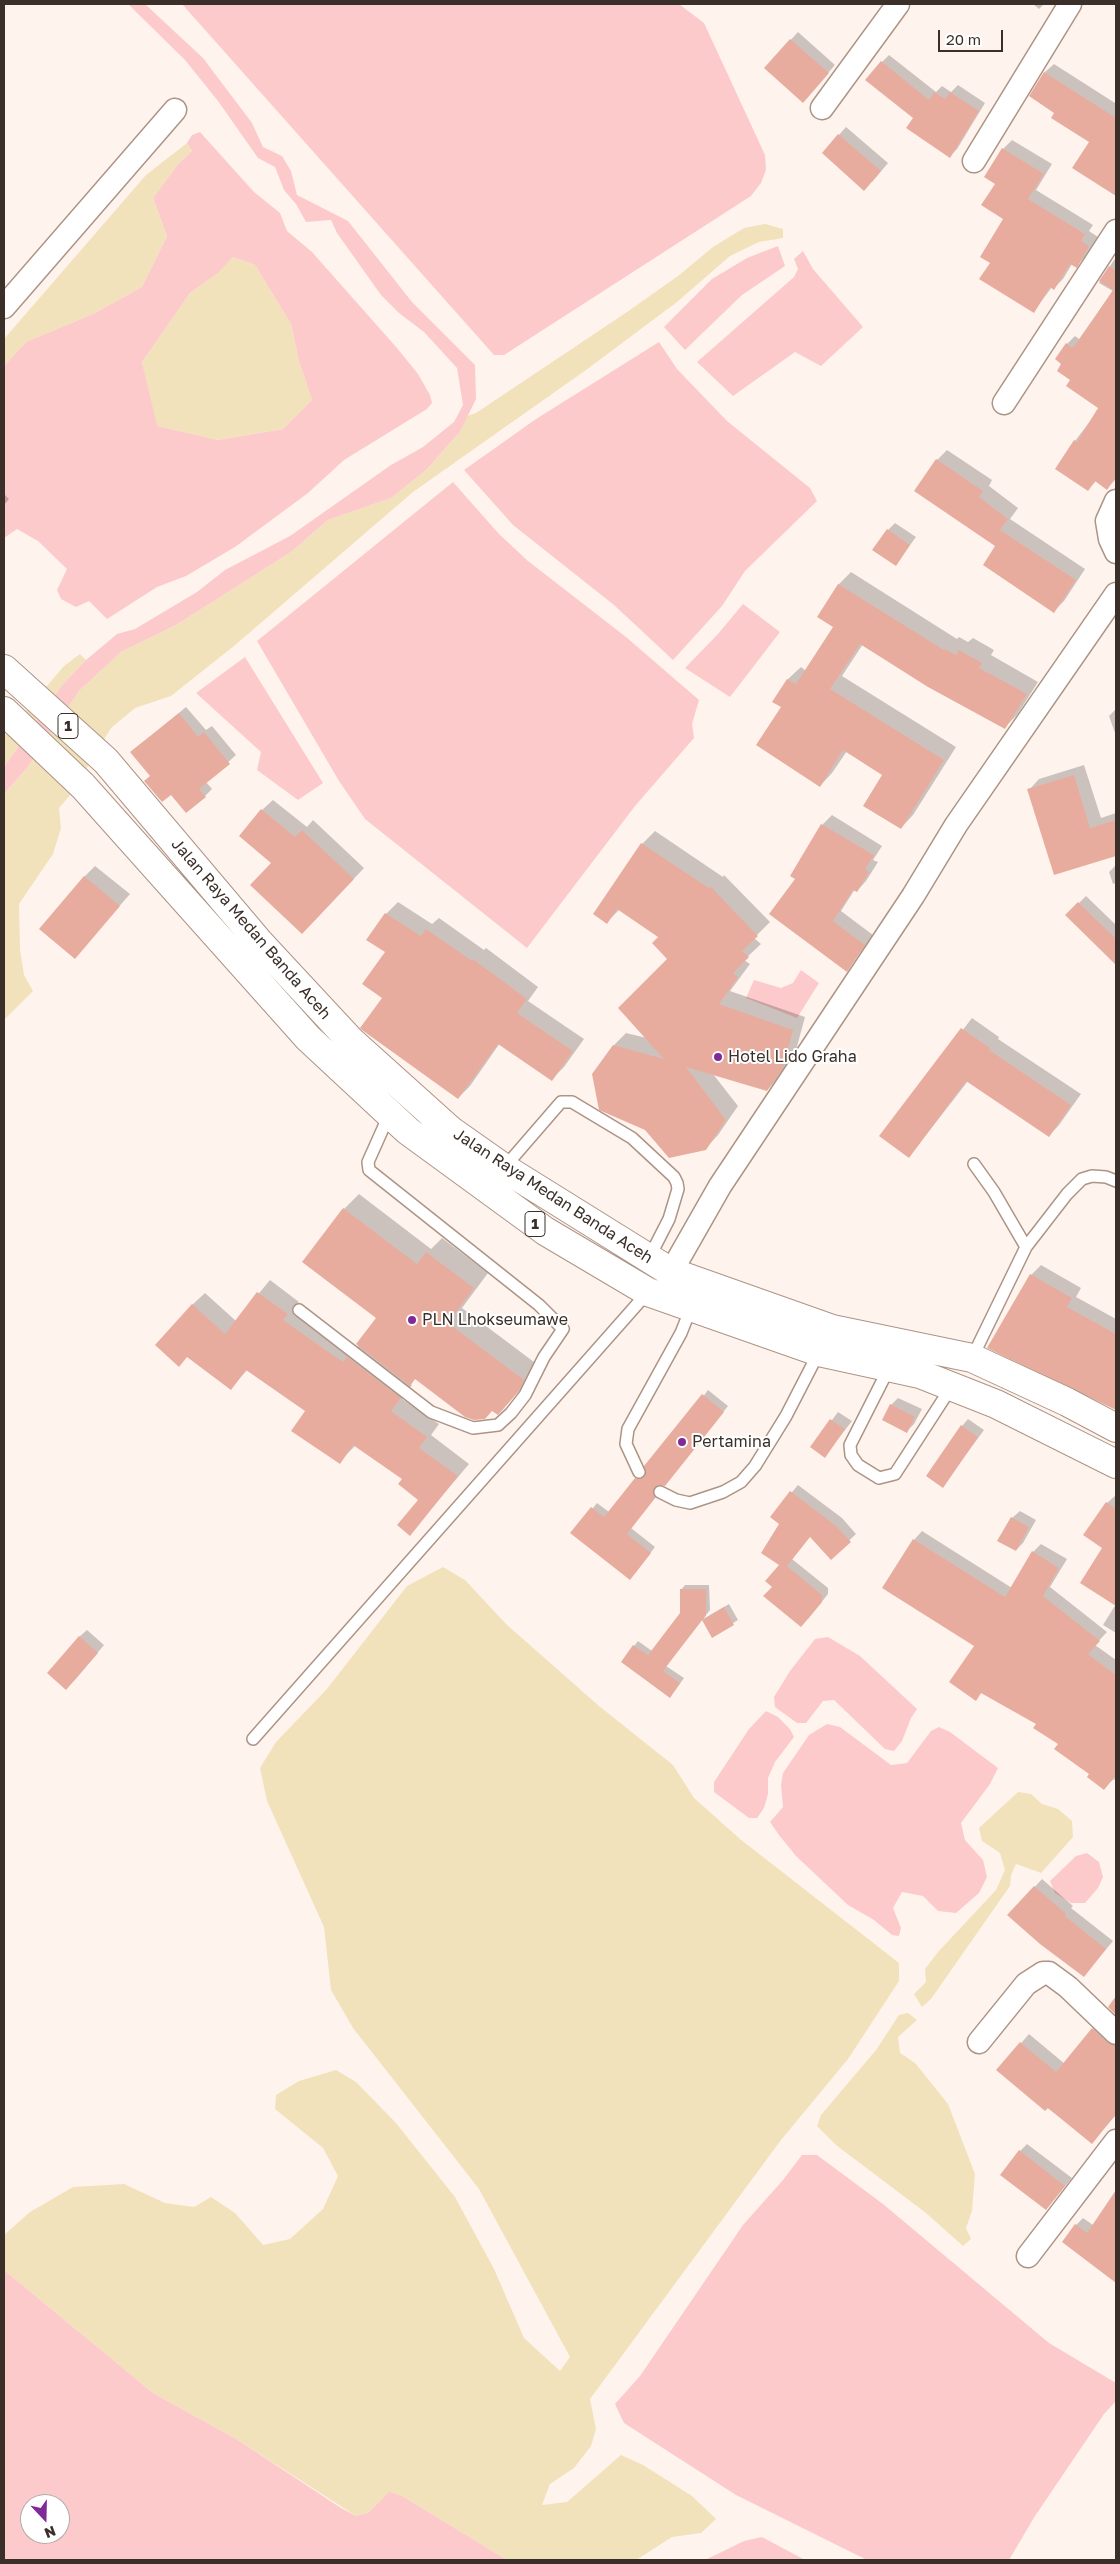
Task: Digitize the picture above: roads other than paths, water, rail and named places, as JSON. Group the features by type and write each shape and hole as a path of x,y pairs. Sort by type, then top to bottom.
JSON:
{"highway":[{"name":"Jalan Raya Medan Banda Aceh","path":"4,669 106,761 259,942 350,1041 450,1130 545,1230 648,1292 691,1308 826,1341 972,1358 1067,1402 1116,1428"},
{"name":"Jalan Raya Medan Banda Aceh","path":"6,713 83,786 308,1038 408,1131 496,1180 660,1265 889,1368 920,1374 952,1386 1040,1425 1116,1464"},
{"path":"240,962 259,942"}],"street":[{"path":"822,108 898,4"},
{"path":"974,161 1070,4"},
{"path":"4,307 175,110"},
{"path":"1004,403 1116,231"},
{"path":"1116,501 1107,521 1110,539 1116,552"},
{"path":"660,1265 720,1186 913,896 956,825 1116,594"},
{"path":"979,2042 1026,1984 1043,1973 1049,1974 1068,1987 1116,2033"},
{"path":"1028,2256 1116,2140"}],"lane":[{"path":"496,1180 556,1105 561,1102 572,1102 632,1138 674,1177 678,1189 669,1218 660,1265"},
{"path":"299,1310 431,1412 473,1428 498,1425 511,1413 528,1390 544,1357 563,1329 539,1305 369,1170 368,1162 390,1113"},
{"path":"974,1164 994,1192 1026,1247"},
{"path":"972,1358 1026,1247 1068,1194 1082,1180 1092,1176 1106,1177 1116,1181"},
{"path":"253,1739 648,1292"},
{"path":"639,1472 626,1444 628,1429 681,1333 691,1308"},
{"path":"660,1492 676,1500 690,1503 723,1492 742,1482 755,1466 786,1416 826,1341"},
{"path":"889,1368 850,1445 851,1455 858,1465 879,1478 895,1474 952,1386"}],"place":[{"name":"Hotel Lido Graha","path":"718,1057"},
{"name":"PLN Lhokseumawe","path":"412,1320"},
{"name":"Pertamina","path":"682,1442"}]}
